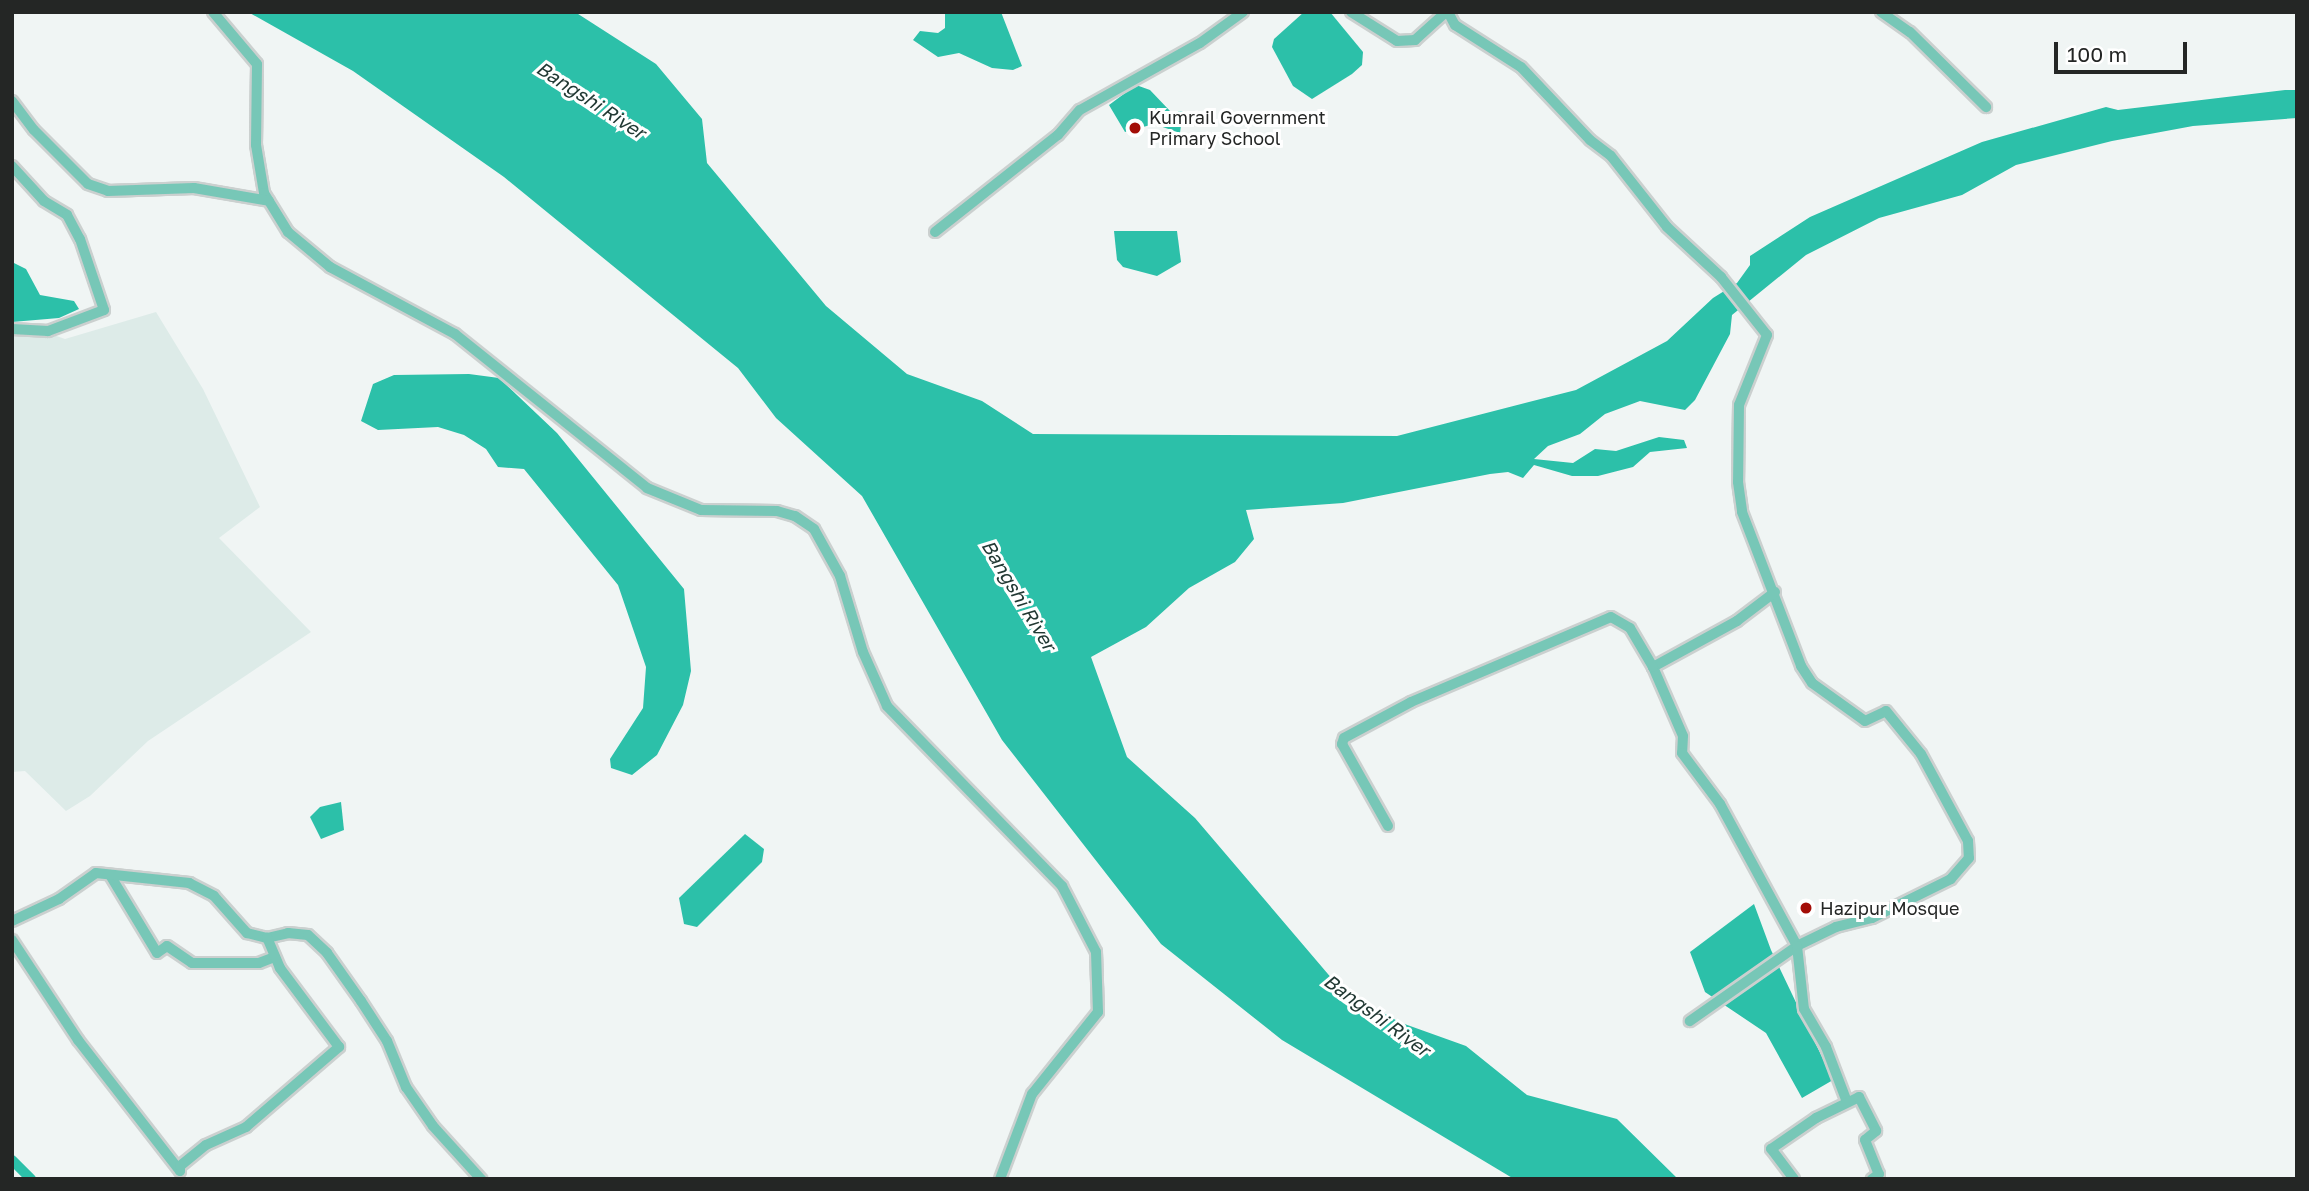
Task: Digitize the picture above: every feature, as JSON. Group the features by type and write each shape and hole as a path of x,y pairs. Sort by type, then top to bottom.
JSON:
{"street":[{"path":"213,12 257,64 256,145 269,201 288,232 330,267 455,334 648,488 701,510 795,516 822,540 841,576 863,652 887,706 1049,870 1096,952 1098,1012 1032,1094 1000,1179"},
{"path":"935,232 1058,135 1080,110 1200,43 1243,12"},
{"path":"1351,12 1397,41 1415,40 1447,12 1455,25 1521,67 1590,140 1621,166 1667,227 1721,277 1745,304 1767,335 1739,405 1738,482 1742,512 1775,592 1801,666 1812,683 1865,721 1886,711 1921,754 1969,848 1964,865 1937,888 1797,946 1690,1021"},
{"path":"1881,12 1910,32 1986,107"},
{"path":"12,101 34,130 88,184 108,191 194,188 269,201"},
{"path":"12,166 44,201 66,215 80,239 104,310 48,331 12,329"},
{"path":"1653,667 1737,621 1775,592"},
{"path":"1388,827 1342,744 1344,738 1411,702 1611,617 1630,628 1653,667 1683,736 1682,753 1720,804 1797,946 1804,1009 1826,1046 1847,1102"},
{"path":"12,920 59,899 96,873 189,883 214,896 247,933 267,939 288,933 308,935 327,953 387,1041 419,1107 456,1155 481,1179"},
{"path":"110,876 157,953 167,946 192,964 259,963 275,957"},
{"path":"12,940 78,1040 180,1171 180,1166 206,1145 246,1127 339,1047 275,957 267,939"},
{"path":"1794,1179 1770,1149 1859,1097 1876,1129 1865,1140 1879,1174 1872,1179"}],"shaded area":[{"path":"156,312 203,389 260,507 219,538 311,632 148,741 90,796 66,811 25,771 12,772 12,328 31,327 65,339"}],"water":[{"name":"Bangshi River","path":"248,12 575,12 656,64 702,119 707,163 826,306 907,374 982,401 1033,434 1397,436 1576,390 1667,341 1713,298 1737,283 1750,265 1750,256 1810,217 1982,142 2106,107 2118,110 2285,90 2297,90 2297,118 2193,126 2112,141 2016,165 1962,195 1879,218 1806,255 1732,315 1730,334 1695,400 1685,410 1640,401 1605,414 1580,434 1548,446 1534,459 1573,463 1595,449 1616,451 1659,437 1684,440 1687,448 1650,452 1633,467 1598,476 1572,476 1534,465 1523,478 1508,472 1490,474 1343,503 1246,510 1254,539 1235,562 1189,588 1146,627 1091,657 1127,757 1195,818 1339,987 1399,1022 1466,1046 1527,1095 1617,1119 1678,1179 1514,1179 1282,1040 1161,944 1002,740 862,496 776,418 738,368 504,177 353,71"},
{"path":"945,12 1001,12 1022,66 1013,70 992,68 959,53 938,57 913,40 920,31 938,33 945,28"},
{"path":"1304,12 1330,12 1363,52 1362,65 1312,99 1293,86 1272,47 1274,39"},
{"path":"1136,85 1150,90 1170,111 1183,111 1180,133 1154,124 1125,132 1109,105"},
{"path":"1114,231 1177,231 1181,262 1157,276 1123,267 1117,260"},
{"path":"12,262 26,269 40,295 74,301 79,309 59,318 12,322"},
{"path":"469,374 499,378 557,433 684,589 691,671 683,705 657,755 632,775 611,768 610,759 643,708 646,667 618,585 524,469 498,467 486,449 464,435 438,427 378,430 361,421 373,384 394,375"},
{"path":"341,802 344,830 321,839 310,817 320,807"},
{"path":"745,834 764,849 762,862 697,927 684,924 679,898"},
{"path":"1754,904 1771,950 1833,1080 1802,1098 1766,1033 1705,992 1690,952"}],"waterway":[{"path":"12,1160 31,1179"}],"place":[{"name":"Kumrail Government Primary School","path":"1135,128"},
{"name":"Hazipur Mosque","path":"1806,908"}]}
